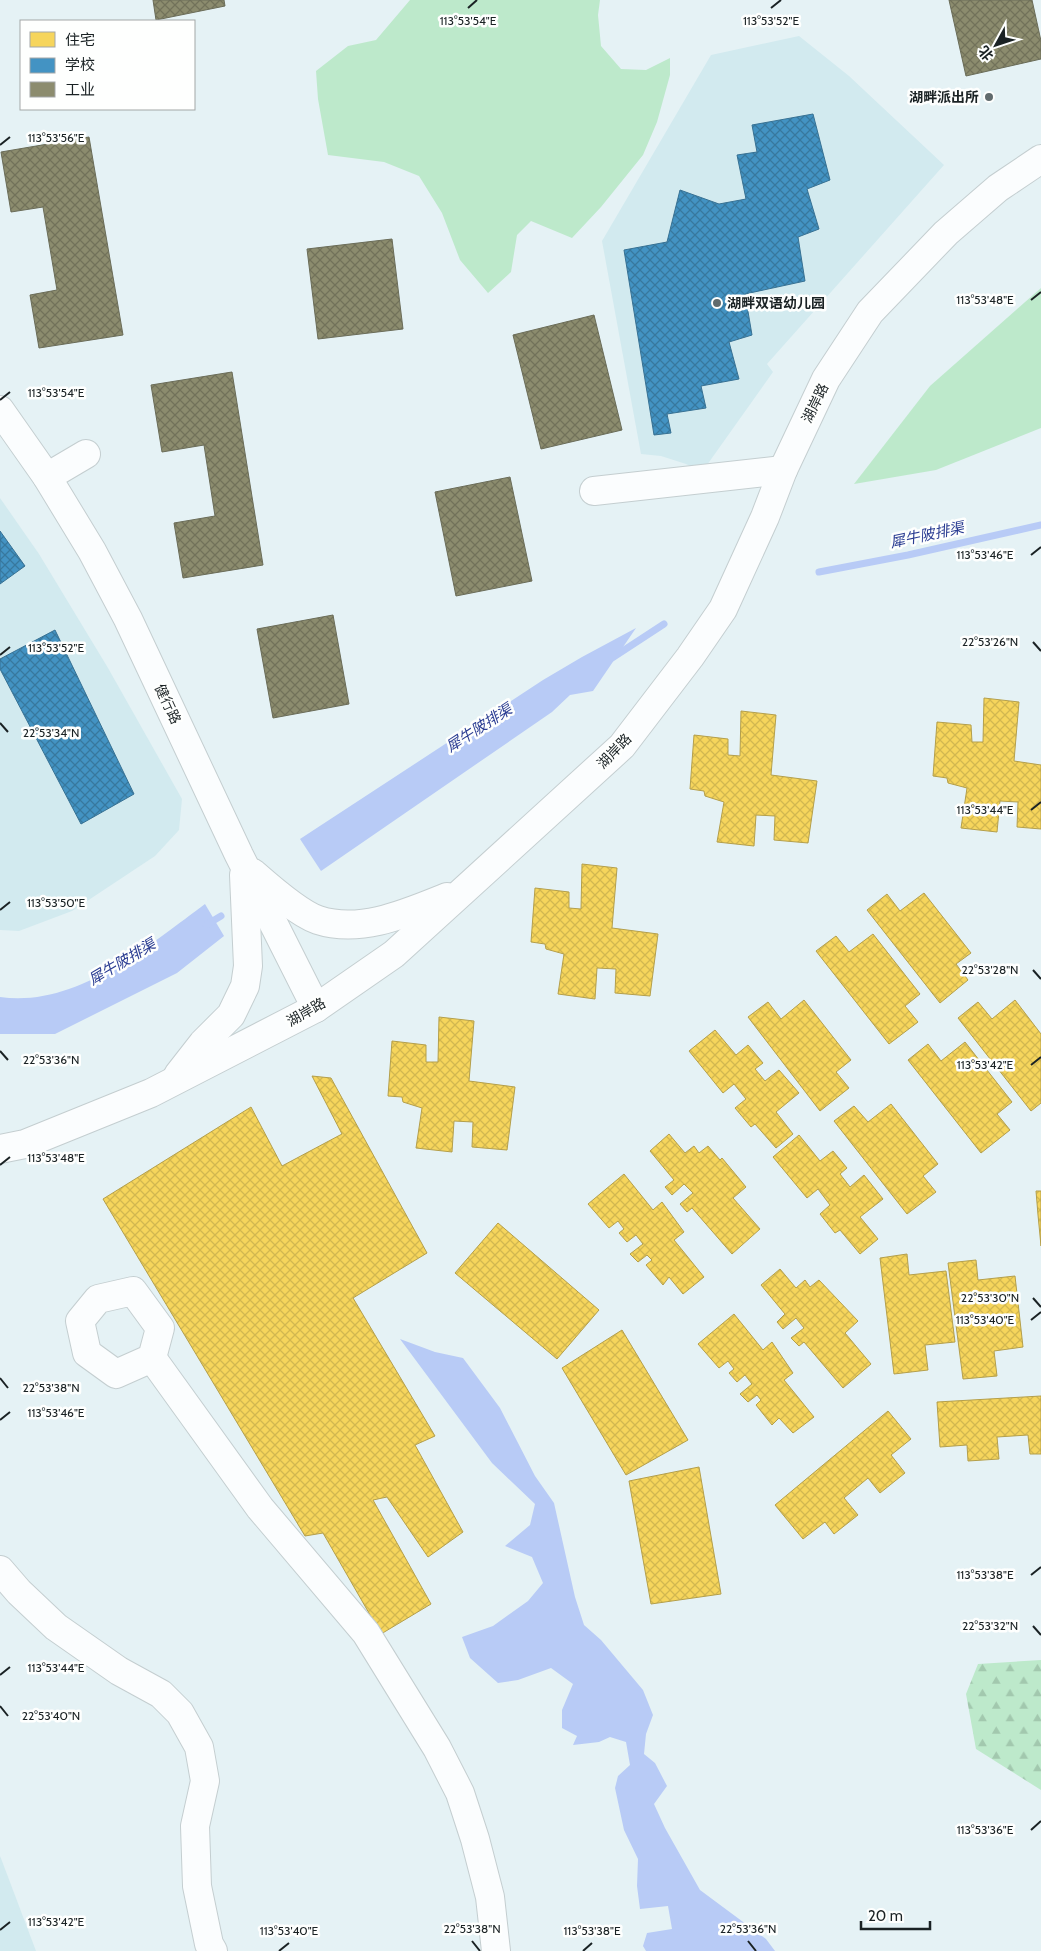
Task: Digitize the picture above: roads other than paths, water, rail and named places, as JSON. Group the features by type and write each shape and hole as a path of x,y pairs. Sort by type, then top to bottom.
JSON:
{"street":[{"name":"湖岸路","path":"0,1149 25,1144 151,1093 316,1008 394,954 622,746 723,608 765,517 782,470 826,379 870,312 946,233 998,188 1041,159"},
{"name":"健行路","path":"0,410 47,477 92,551 128,619 244,866 316,1008"},
{"path":"47,477 86,454"},
{"path":"594,491 782,470"},
{"path":"244,866 286,901 317,920 357,925 399,916 461,892"},
{"path":"173,1082 203,1043 231,1015 245,986 248,966 244,866"},
{"path":"152,1358 260,1508 366,1633 437,1748 460,1793 474,1839 490,1896 496,1951"},
{"path":"0,1570 18,1592 56,1627 119,1671 162,1694 180,1713 199,1747 205,1781 195,1826 197,1886 209,1944 213,1951"}],"water":[{"path":"636,628 593,691 570,695 552,712 321,871 300,839 543,680"},
{"path":"205,904 224,936 177,973 55,1034 0,1034 0,997 28,998 56,993 83,983 135,955"},
{"path":"400,1339 435,1352 463,1358 500,1408 535,1476 554,1503 575,1597 584,1625 601,1640 643,1690 653,1715 646,1734 644,1754 655,1763 667,1786 654,1804 665,1828 700,1890 766,1939 775,1951 646,1951 643,1946 647,1933 672,1929 668,1906 640,1909 637,1886 638,1859 624,1830 615,1788 618,1776 630,1765 626,1742 610,1737 599,1742 573,1745 577,1736 562,1728 562,1710 573,1684 551,1668 518,1680 498,1683 470,1658 462,1637 493,1626 528,1601 543,1583 532,1557 505,1546 530,1525 535,1504 492,1463"}],"waterway":[{"name":"犀牛陂排渠","path":"819,572 908,555 1041,525"},
{"name":"犀牛陂排渠","path":"612,658 664,624"},
{"name":"犀牛陂排渠","path":"206,925 221,916"}],"place":[{"name":"湖畔派出所","path":"989,97"},
{"name":"湖畔双语幼儿园","path":"717,303"}]}
